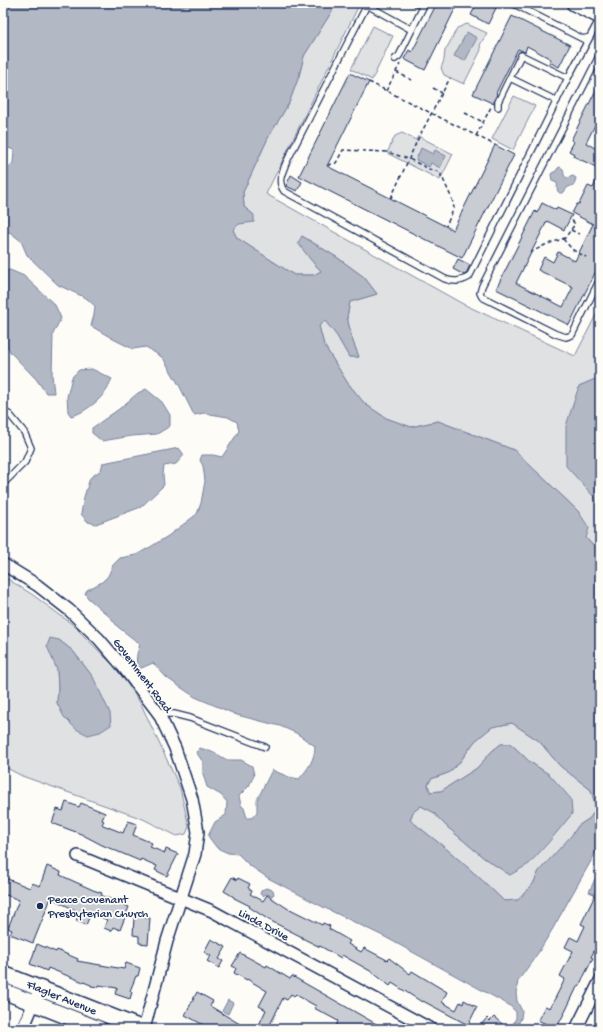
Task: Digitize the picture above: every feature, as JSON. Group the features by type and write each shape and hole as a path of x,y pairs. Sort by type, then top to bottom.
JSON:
{"main road":[{"path":"574,3 600,17"},
{"name":"Flagler Avenue","path":"3,974 143,1029"},
{"name":"Flagler Avenue","path":"3,991 99,1029"}],"street":[{"name":"Government Road","path":"3,564 37,585 69,610 99,638 124,668 159,714 175,748 192,800 198,832 196,854 167,940 143,1029"},
{"name":"Linda Drive","path":"78,856 212,911 431,1029"},
{"path":"576,1029 600,981"},
{"path":"23,1029 40,988"}],"lane":[{"path":"397,58 423,7 416,3"},
{"path":"512,3 583,38 590,37"},
{"path":"412,30 367,4 286,163 280,178 281,186 284,191 445,279 451,281 462,281 469,277 600,17"},
{"path":"600,54 482,286 480,293 482,297 556,334 566,337 572,335 600,279"},
{"path":"498,107 498,102 521,55 568,78"},
{"path":"510,78 557,101"},
{"path":"3,411 10,415 24,432 31,448 25,462 3,484"},
{"path":"159,714 174,714 190,718 265,747"}],"path":[{"path":"386,91 403,59 397,58"},
{"path":"396,72 414,81"},
{"path":"390,198 450,78"},
{"path":"369,82 495,145"},
{"path":"434,88 442,93"},
{"path":"476,136 493,104 498,107"},
{"path":"465,113 483,122"},
{"path":"328,165 336,164 343,150 387,152 409,159 433,171 436,170 441,173 441,178 443,179 452,199 454,208 446,226"},
{"path":"530,253 545,245 565,238 575,224 570,218"},
{"path":"571,230 579,234"},
{"path":"562,239 573,250 586,257"}],"shaded area":[{"path":"3,3 337,3 304,56 299,76 289,103 268,138 243,192 244,207 254,215 254,222 239,224 233,230 237,238 294,275 314,275 321,271 298,243 302,236 338,258 364,277 377,294 350,302 347,317 352,339 359,357 349,357 337,336 325,321 319,326 324,345 347,382 365,404 386,418 411,427 438,421 514,450 578,511 589,528 586,538 600,553 600,842 595,854 552,930 518,981 516,993 517,1001 522,1011 521,1018 516,1029 511,1029 516,1018 516,1012 509,1005 385,937 268,878 249,865 238,854 228,853 217,848 208,836 215,822 226,815 227,802 221,795 207,787 203,774 203,762 196,752 200,748 215,753 227,760 241,760 252,766 254,775 249,786 239,796 247,818 252,818 257,812 257,800 272,770 289,777 299,779 310,764 314,755 315,746 296,733 280,726 237,715 195,697 167,678 153,663 139,669 136,666 140,644 118,627 111,618 88,598 85,593 87,590 102,582 108,576 113,565 120,558 136,555 152,546 197,514 201,503 205,481 203,466 200,460 202,455 222,457 239,431 237,422 228,417 204,413 194,415 163,358 146,347 133,349 91,326 95,306 86,298 58,285 27,255 21,241 11,233 3,230 3,172 13,163 14,150 3,146","holes":["512,723 539,741 560,766 591,790 596,808 590,818 578,826 571,836 539,871 533,884 518,900 504,901 449,851 410,820 413,812 421,806 433,812 445,825 484,858 510,875 529,864 572,814 571,799 550,775 530,762 511,744 501,744 492,751 477,768 441,791 430,792 428,785 431,779 448,773 459,763 475,741 492,727"]},
{"path":"337,3 360,3 266,194 463,304 575,356 600,307 600,377 579,386 594,497 600,508 600,553 586,538 578,511 514,450 438,421 411,427 386,418 365,404 347,382 324,345 319,326 325,320 337,336 349,357 359,357 352,339 347,317 350,302 377,294 364,277 338,258 302,236 310,259 321,271 314,275 294,275 237,238 233,230 239,224 254,215 244,207 243,192 268,138 289,103 299,76 304,56"},
{"path":"467,24 487,33 480,45 481,50 464,84 444,75 441,68 445,50 457,28"},
{"path":"373,26 393,36 372,80 351,69"},
{"path":"467,32 477,38 465,61 454,56"},
{"path":"514,96 535,106 513,150 492,139"},
{"path":"402,133 416,140 418,136 453,154 440,180 387,153 395,136"},
{"path":"421,148 433,154 435,150 446,156 440,168 431,163 429,167 416,160"},
{"path":"560,167 563,169 565,177 567,178 573,176 576,178 574,185 568,187 563,193 560,193 557,190 557,183 552,181 551,174"},
{"path":"10,270 24,276 55,305 61,318 53,334 52,375 54,393 46,393 36,379 11,353 3,338 3,271"},
{"path":"92,369 112,379 108,388 92,405 76,415 71,416 68,412 67,397 72,377 79,370"},
{"path":"600,377 600,508 594,497 566,466 566,426 579,386"},
{"path":"146,389 162,402 170,415 170,426 157,434 102,441 92,433 92,428 119,409 138,393"},
{"path":"179,448 184,455 176,464 164,466 164,485 141,507 96,524 88,522 81,514 84,497 90,478 101,470 103,463"},
{"path":"3,576 33,595 72,624 118,670 141,704 180,788 189,827 186,834 177,836 143,819 22,776 3,766","holes":["59,640 73,651 93,677 57,703"]},
{"path":"50,638 59,640 73,651 93,677 110,713 111,725 100,732 88,735 76,729 64,717 57,703 57,670 47,646"},
{"path":"512,723 539,741 560,766 591,790 596,808 590,818 578,826 572,836 539,871 533,884 518,900 504,901 449,851 410,820 413,812 421,806 433,812 445,825 484,858 510,875 550,775 530,762 511,744 501,744 492,751 477,768 441,791 430,792 428,784 431,779 448,773 459,763 475,741 492,727"},
{"path":"595,879 600,882 600,884 598,884 594,894 589,892"},
{"path":"266,888 273,890 274,894 272,896 266,894 263,896 261,895 260,893 262,890"},
{"path":"57,911 66,911 69,914 65,918 56,917 55,915"},
{"path":"228,1000 233,1003 228,1014 222,1011"}],"building":[{"path":"437,3 458,3 425,70 404,59 409,50 412,52"},
{"path":"477,3 486,3 496,8 488,24 471,15"},
{"path":"512,16 570,45 559,67 549,62 551,59 527,46 525,52 518,49 496,93 494,104 473,94"},
{"path":"350,73 369,82 327,166 453,230 495,145 514,155 462,258 299,176"},
{"path":"600,82 600,115 586,143 600,151 600,158 596,167 573,156 574,154 569,151 574,142 571,140"},
{"path":"600,173 600,263 569,325 496,289 535,211 537,213 542,203 556,210 557,208 572,215 564,230 547,221 516,283 563,307 573,287 538,270 544,257 553,262 558,252 575,261 593,224 572,213 577,204 579,204 588,186 593,188"},
{"path":"291,175 302,182 297,191 286,186"},
{"path":"458,259 470,265 466,274 464,275 453,269"},
{"path":"66,802 79,807 81,803 105,813 102,824 123,833 128,821 137,824 133,835 152,843 150,847 165,853 166,849 178,854 167,876 155,870 157,866 141,859 140,861 102,845 81,834 52,823 57,809 63,811"},
{"path":"47,866 61,872 60,875 102,893 101,895 129,907 120,930 113,927 111,931 104,928 107,920 91,913 86,925 76,921 79,912 51,898 33,943 10,934 12,930 8,928 19,900 3,894 3,877 30,888 32,883 40,886"},
{"path":"232,877 237,880 238,878 250,884 248,888 252,891 250,894 263,901 267,895 290,910 322,925 323,923 330,926 329,929 350,941 348,944 361,952 364,948 387,960 389,958 410,974 412,971 447,992 442,1002 456,1010 460,1002 463,1004 464,1000 477,1007 468,1025 423,1001 422,1002 392,983 390,986 372,972 342,955 341,958 269,920 249,907 250,906 224,891"},
{"path":"600,885 600,939 591,957 593,958 556,1029 538,1020 545,1006 550,1008 565,979 560,976 573,951 565,947 570,937 578,941 585,926 581,924"},
{"path":"134,917 150,918 148,944 139,943 139,936 133,935"},
{"path":"211,939 226,947 219,959 223,961 219,968 207,961 211,956 204,952"},
{"path":"37,944 56,952 57,950 78,959 77,961 124,969 126,963 140,968 138,976 136,976 130,991 132,992 130,999 115,994 117,988 99,985 99,987 91,986 48,968 47,971 30,964"},
{"path":"240,953 266,967 267,965 290,979 292,976 385,1029 335,1029 338,1021 314,1008 316,1006 296,994 294,996 291,994 287,1000 283,998 268,1029 257,1029 266,1010 259,1006 267,991 234,973 236,968 232,966"},
{"path":"197,992 213,1001 210,1006 248,1029 211,1029 185,1015"},
{"path":"494,1017 508,1029 477,1029 487,1018 490,1021"}],"place":[{"name":"Peace Covenant Presbyterian Church","path":"40,906"}]}
